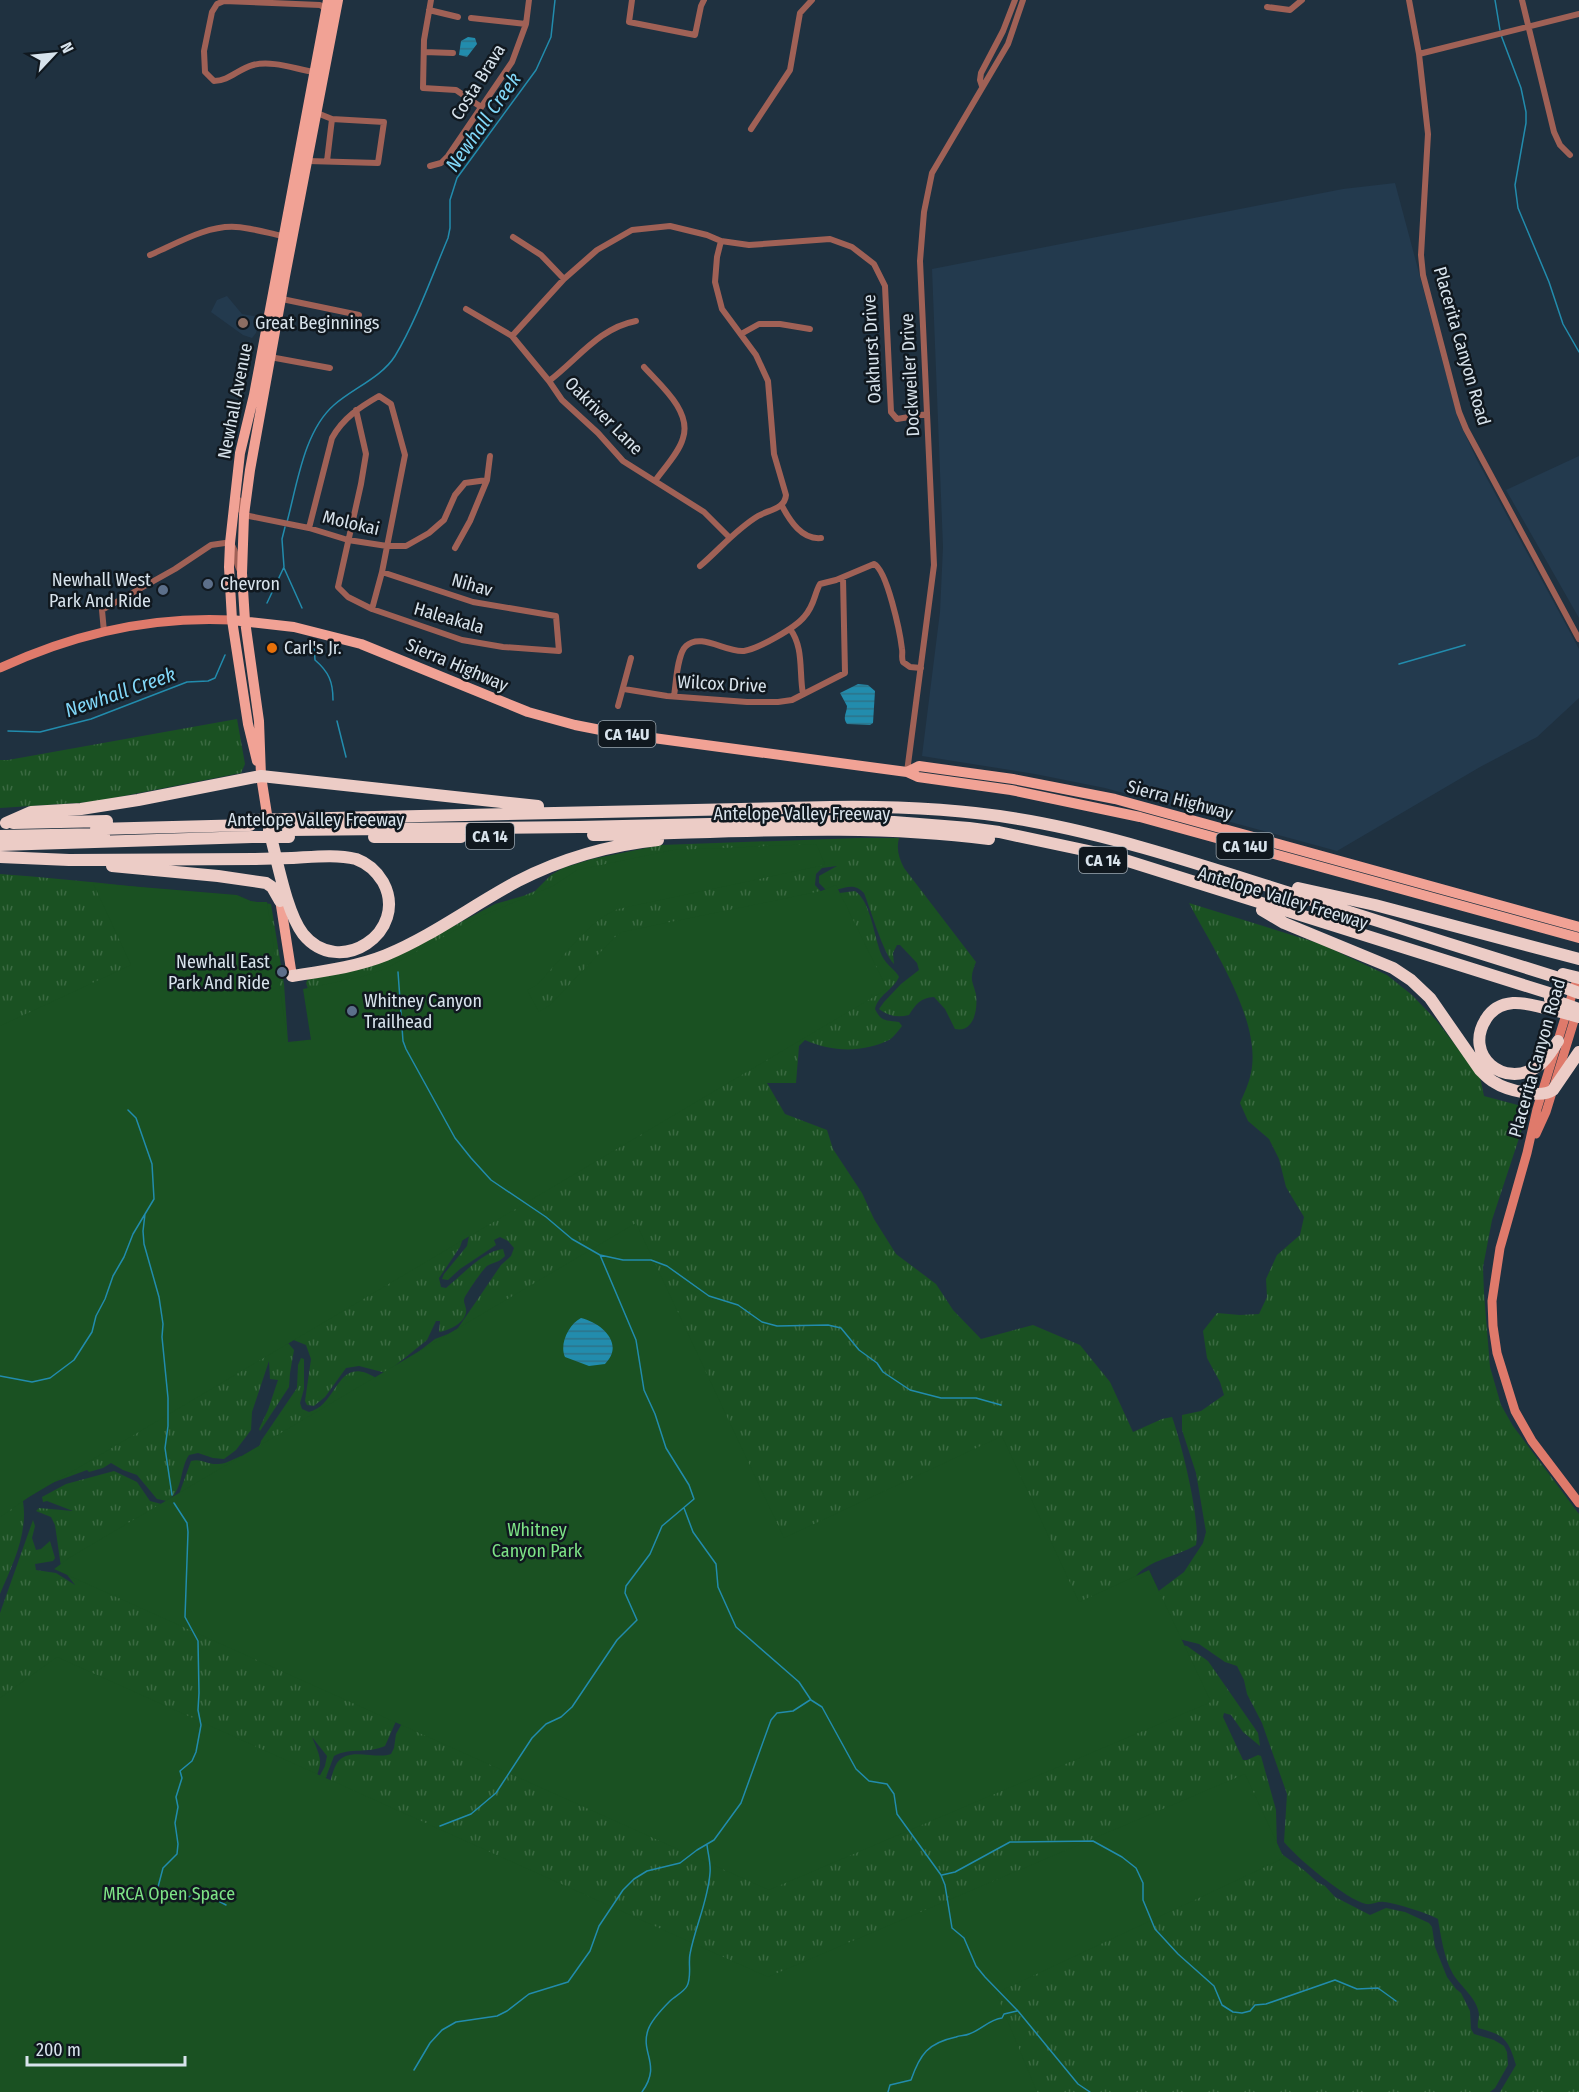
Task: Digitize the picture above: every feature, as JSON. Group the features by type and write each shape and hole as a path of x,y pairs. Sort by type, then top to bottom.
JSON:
{"highway":[{"path":"2,825 31,812 81,809 261,776 589,812"},
{"name":"Antelope Valley Freeway","path":"2,825 251,828 589,812 893,818 952,822 1028,820 1092,834 1548,974 1556,990"},
{"path":"287,827 893,818"},
{"name":"Antelope Valley Freeway","path":"0,845 287,827 394,837 831,830 893,818 952,822 1014,843 1091,857 1262,910 1556,990 1579,1006"},
{"path":"952,822 1112,855 1556,990 1579,993"},
{"path":"0,836 251,828"},
{"path":"0,857 69,860 255,859 292,858 347,858 363,862 370,867 385,887 388,903 386,920 378,935 365,946 340,952 324,949 309,941 299,928 291,910 269,830"},
{"path":"292,976 353,966 387,955 517,882 550,867 615,847 676,839 691,833"},
{"path":"69,860 266,883 272,887 280,901"},
{"path":"1273,888 1293,887 1374,905 1579,959"},
{"path":"1262,910 1284,923 1393,968 1418,986 1430,998 1487,1078 1503,1087 1547,1092 1579,1052"},
{"path":"1558,1041 1538,1066 1513,1074 1504,1073 1489,1063 1479,1047 1478,1039 1487,1017 1498,1007 1520,1003 1556,990 1579,978"},
{"name":"Antelope Valley Freeway","path":"1556,990 1579,984"},
{"path":"1556,990 1579,1017"}],"main road":[{"name":"Newhall Avenue","path":"292,976 261,776 259,721 245,621 242,539 270,357 267,351 283,236 317,113 338,0"},
{"name":"Newhall Avenue","path":"261,776 251,740 232,620 230,543 240,453 274,313 282,299 296,223 314,72 327,4"},
{"path":"283,236 287,243 283,265 285,276"},
{"name":"Sierra Highway","path":"0,668 60,643 135,625 190,619 232,620 294,627 361,644 528,712 575,725 907,772 918,777 1011,790 1140,817 1579,938"},
{"name":"Sierra Highway","path":"907,772 919,766 998,777 1115,799 1579,927"},
{"name":"Placerita Canyon Road","path":"1579,972 1558,1041 1547,1092 1546,1112 1527,1153 1498,1257 1492,1301 1497,1353 1515,1412 1532,1441 1579,1503"},
{"name":"Placerita Canyon Road","path":"1547,1092 1579,1006"}],"street":[{"path":"431,0 424,52 423,88 456,90 481,107"},
{"name":"Costa Brava","path":"430,166 441,163 448,156 512,62 526,24 529,0"},
{"path":"632,0 629,22 695,35 704,0"},
{"path":"751,129 790,70 795,53 797,24 801,13 812,0"},
{"path":"982,86 981,73 1003,31 1015,0"},
{"name":"Dockweiler Drive","path":"907,772 934,565 920,261 924,212 932,173 1008,44 1023,0"},
{"path":"1267,7 1290,10 1302,0"},
{"name":"Placerita Canyon Road","path":"1409,0 1419,54 1428,146 1421,249 1423,275 1459,412 1492,480 1579,639"},
{"path":"1522,0 1554,132 1560,145 1570,155"},
{"path":"314,72 266,63 243,69 223,81 214,81 204,72 204,51 212,12 217,4 224,1 327,4 335,18"},
{"path":"429,10 458,17"},
{"path":"1419,54 1579,15"},
{"path":"471,18 526,24"},
{"path":"424,52 453,53"},
{"path":"303,163 327,161 378,163 384,122 332,119 317,113"},
{"path":"327,161 332,119"},
{"name":"Oakhurst Drive","path":"512,336 564,279 597,250 632,230 670,226 707,235 721,241 749,245 830,239 852,247 874,264 885,286 891,412 897,419 927,414"},
{"path":"150,255 218,229 235,227 283,236"},
{"path":"513,237 541,255 564,279"},
{"path":"700,566 743,525 782,506 786,501 774,454 768,381 756,355 722,309 715,282 721,241"},
{"path":"282,299 359,315"},
{"name":"Oakriver Lane","path":"466,309 512,336 562,400 598,433 623,461 704,512 729,537"},
{"path":"549,381 605,333 624,323 636,321"},
{"path":"741,334 759,324 780,324 810,329"},
{"path":"270,357 330,368"},
{"path":"644,367 678,407 685,426 681,444 655,481"},
{"path":"309,528 332,438 338,427 356,410 379,396 391,404 405,455 382,572 372,609"},
{"path":"348,540 366,454 356,410"},
{"path":"240,453 243,469 238,506 244,515"},
{"path":"454,548 470,522 487,480 490,456"},
{"name":"Molokai","path":"244,515 309,528 348,540 387,546 406,546 429,533 444,520 455,495 465,483 487,480"},
{"path":"782,506 805,537 821,538"},
{"path":"104,632 102,610 175,569 211,545 242,539"},
{"name":"Haleakala","path":"348,540 338,587 348,597 372,609 462,640 502,647 559,651"},
{"path":"230,543 235,550 236,565 242,573"},
{"path":"674,696 681,653 688,644 699,641 743,651 790,629 802,620 812,607 818,586 874,564 880,568 897,623 903,663 910,667 921,668"},
{"name":"Nihav","path":"382,572 473,602 556,616 559,651"},
{"name":"Wilcox Drive","path":"624,689 648,694 757,702 792,700 845,673 847,669 843,578"},
{"path":"790,629 798,646 803,694"},
{"path":"618,706 631,658"}],"shaded area":[{"path":"1395,183 1458,419 1477,460 1579,649 1579,698 1537,737 1480,767 1337,851 1105,788 922,756 940,612 943,547 932,269 1343,189"},
{"name":"Great Beginnings","path":"227,296 242,314 259,317 256,333 252,338 243,335 211,312 217,300"},
{"path":"1579,456 1579,618 1506,490"}],"green space":[{"path":"237,719 245,764 241,773 93,802 0,808 0,760"},
{"path":"899,838 899,853 904,868 976,962 972,978 976,1001 973,1019 967,1027 955,1029 945,1009 934,997 922,1000 909,1015 905,1016 890,1015 879,1009 901,984 919,970 917,963 900,945 897,945 893,953 894,964 882,941 864,893 855,887 827,891 819,883 819,876 837,866 822,868 816,874 815,885 824,895 855,891 865,903 882,956 899,977 879,1000 875,1009 882,1018 899,1022 902,1026 889,1040 858,1049 836,1049 805,1040 799,1046 796,1083 767,1083 785,1114 827,1130 833,1149 862,1193 874,1219 896,1254 936,1284 953,1310 981,1339 1033,1325 1080,1345 1110,1382 1133,1432 1172,1417 1193,1500 1196,1545 1151,1565 1136,1576 1131,1584 1160,1642 1187,1646 1208,1661 1258,1733 1260,1746 1243,1732 1231,1715 1224,1713 1223,1717 1243,1760 1261,1756 1276,1810 1279,1852 1325,1886 1335,1897 1370,1915 1386,1908 1405,1912 1429,1923 1432,1927 1435,1947 1447,1977 1461,1993 1470,2011 1471,2029 1474,2034 1494,2040 1504,2046 1507,2052 1508,2065 1495,2088 1490,2092 272,2092 327,1790 334,1769 342,1758 348,1755 391,1754 396,1734 409,1711 259,1448 261,1441 297,1388 298,1365 301,1358 304,1359 304,1389 300,1403 302,1409 309,1412 319,1408 345,1376 353,1372 363,1372 376,1378 413,1356 435,1339 456,1331 501,1265 511,1256 514,1248 500,1237 494,1240 496,1245 460,1269 448,1280 442,1279 467,1246 472,1221 306,983 308,979 416,946 495,904 535,891 551,875 563,868 592,859 661,845"},
{"path":"816,844 825,864 820,866 618,909 607,914 575,942 537,985 527,990 539,1012 550,1005 622,932 821,891 836,885 887,989 29,1497 0,1517 0,1026 131,965 93,883 237,895 253,902 267,902 288,1043 311,1040 303,989 361,977 385,969 481,916 553,886 577,870 673,850"},
{"path":"0,874 136,887 271,904 284,984 288,1042 317,1039 274,1326 294,1350 289,1387 260,1431 278,1380 270,1379 269,1361 252,1412 251,1430 236,1450 224,1459 198,1453 189,1455 179,1486 167,1501 157,1499 137,1475 111,1463 103,1468 89,1472 87,1470 30,1491 21,1492 24,1518 20,1544 0,1594"},
{"path":"1189,903 1321,944 1387,975 1412,995 1436,1020 1480,1077 1484,1096 1529,1108 1492,1220 1483,1267 1484,1293 1490,1367 1501,1405 1513,1426 1579,1514 1579,2092 1500,2092 1516,2065 1513,2056 1504,2039 1478,2028 1478,2008 1450,1968 1443,1947 1438,1919 1396,1904 1382,1902 1366,1904 1358,1901 1311,1868 1290,1849 1284,1842 1287,1794 1262,1723 1247,1694 1244,1680 1237,1666 1225,1662 1199,1644 1163,1635 1156,1593 1184,1572 1203,1543 1206,1532 1196,1473 1182,1430 1182,1415 1201,1411 1224,1395 1207,1358 1203,1331 1217,1313 1259,1314 1267,1297 1266,1279 1277,1255 1300,1235 1304,1217 1286,1187 1279,1159 1269,1139 1248,1121 1240,1103 1251,1073 1252,1053 1249,1031 1243,1008 1233,986"},
{"name":"Whitney Canyon Park","path":"636,1223 784,1538 1002,1436 1079,1602 1149,1570 1211,1702 769,1890 54,1569"},
{"path":"466,1230 460,1247 439,1278 441,1287 446,1288 488,1254 503,1249 505,1256 487,1266 473,1285 464,1299 466,1313 464,1318 448,1330 439,1332 440,1321 436,1321 427,1340 386,1373 359,1366 346,1368 325,1397 314,1406 307,1405 305,1401 311,1359 306,1345 291,1339"},
{"name":"MRCA Open Space","path":"241,1456 240,1461 397,1719 385,1746 334,1756 320,1793 315,1785 325,1766 327,1756 312,1737 320,1761 313,1785 0,2092 0,1613 33,1520 35,1526 32,1538 36,1550 41,1549 50,1541 55,1558 53,1561 35,1564 36,1570 56,1573 75,1585 61,1567 55,1525 51,1517 36,1511 39,1508 73,1511 47,1501 43,1502 42,1497 66,1484 114,1471 137,1482 150,1501 165,1505 177,1500 191,1461 219,1464"},
{"name":"MRCA Open Space","path":"57,1657 768,1977 1245,1774 1284,1858 996,1993 1037,2092 0,2092 0,1698"}],"water":[{"path":"468,37 475,38 477,44 467,57 459,55 461,41"},
{"path":"858,684 868,685 875,691 873,723 870,725 847,724 845,719 847,706 840,693"},
{"path":"581,1318 603,1329 612,1342 611,1356 605,1364 589,1366 565,1357 563,1346 566,1335"}],"waterway":[{"name":"Newhall Creek","path":"287,522 303,459 315,429 334,405 383,370 403,342 448,238 450,200 457,178 536,70 551,37 555,0"},
{"path":"1495,0 1500,30"},
{"path":"1501,35 1521,88 1526,112 1515,185 1518,208 1549,282 1563,324 1579,352"},
{"name":"Newhall Creek","path":"267,603 284,567 282,539 285,527"},
{"path":"284,568 302,608"},
{"path":"314,645 315,660 329,678 333,700"},
{"path":"1399,664 1465,645"},
{"name":"Newhall Creek","path":"8,731 40,732 91,719 187,682 208,681 215,678 225,655"},
{"path":"337,721 346,757"},
{"path":"398,972 403,1041 455,1138 491,1180 546,1217 572,1239 600,1255 636,1340 644,1390 666,1448 689,1485 694,1499 662,1526 650,1554 626,1586 625,1593 637,1620 617,1640 572,1707 561,1717 546,1724 532,1738 496,1793 471,1814 440,1826"},
{"path":"0,1376 32,1382 50,1378 74,1360 92,1332 96,1316 113,1276 133,1234 154,1199 152,1164 136,1118 128,1110"},
{"path":"145,1214 144,1244 159,1297 163,1324 162,1337 168,1398 165,1448 172,1495"},
{"path":"600,1255 623,1260 651,1260 667,1266 709,1296 738,1305 762,1322 777,1326 828,1325 841,1328 859,1350 877,1363 883,1372 910,1390 941,1398 976,1398 1001,1405"},
{"path":"174,1503 187,1523 185,1617 198,1641 198,1710 201,1725 192,1761 180,1771 182,1778 176,1797 178,1807 175,1823 177,1854 163,1868 158,1887 159,1892 165,1898 209,1896 226,1905"},
{"path":"684,1508 693,1532 716,1564 718,1587 736,1627 799,1682 811,1700 822,1707 856,1769 869,1781 887,1784 894,1794 897,1814 941,1875 945,1885 952,1928 964,1938 976,1966 1018,2011 1078,2084 1090,2092"},
{"path":"414,2070 430,2043 442,2030 456,2022 497,2016 529,1994 568,1982 590,1951 599,1926 623,1890 634,1879 647,1871 680,1863 714,1840 741,1803 771,1720 777,1713 793,1711 810,1700"},
{"path":"942,1875 955,1872 1010,1842 1093,1841 1122,1857 1136,1868 1143,1883 1143,1900 1155,1929 1178,1954 1214,1986 1222,2005 1233,2012 1250,2011 1255,2005 1266,2004 1335,1980 1357,1989 1378,1988 1396,2001"},
{"path":"642,2092 648,2082 651,2066 646,2046 648,2030 661,2011 687,1986 690,1974 690,1954 709,1883 710,1866 707,1845"},
{"path":"888,2092 890,2085 911,2080 918,2063 932,2046 967,2035 993,2020 1002,2018 1004,2014 1017,2011"}],"place":[{"name":"Great Beginnings","path":"243,323"},
{"name":"Chevron","path":"208,584"},
{"name":"Newhall West Park And Ride","path":"163,590"},
{"name":"Carl's Jr.","path":"272,648"},
{"name":"Newhall East Park And Ride","path":"282,972"},
{"name":"Whitney Canyon Trailhead","path":"352,1011"}]}
